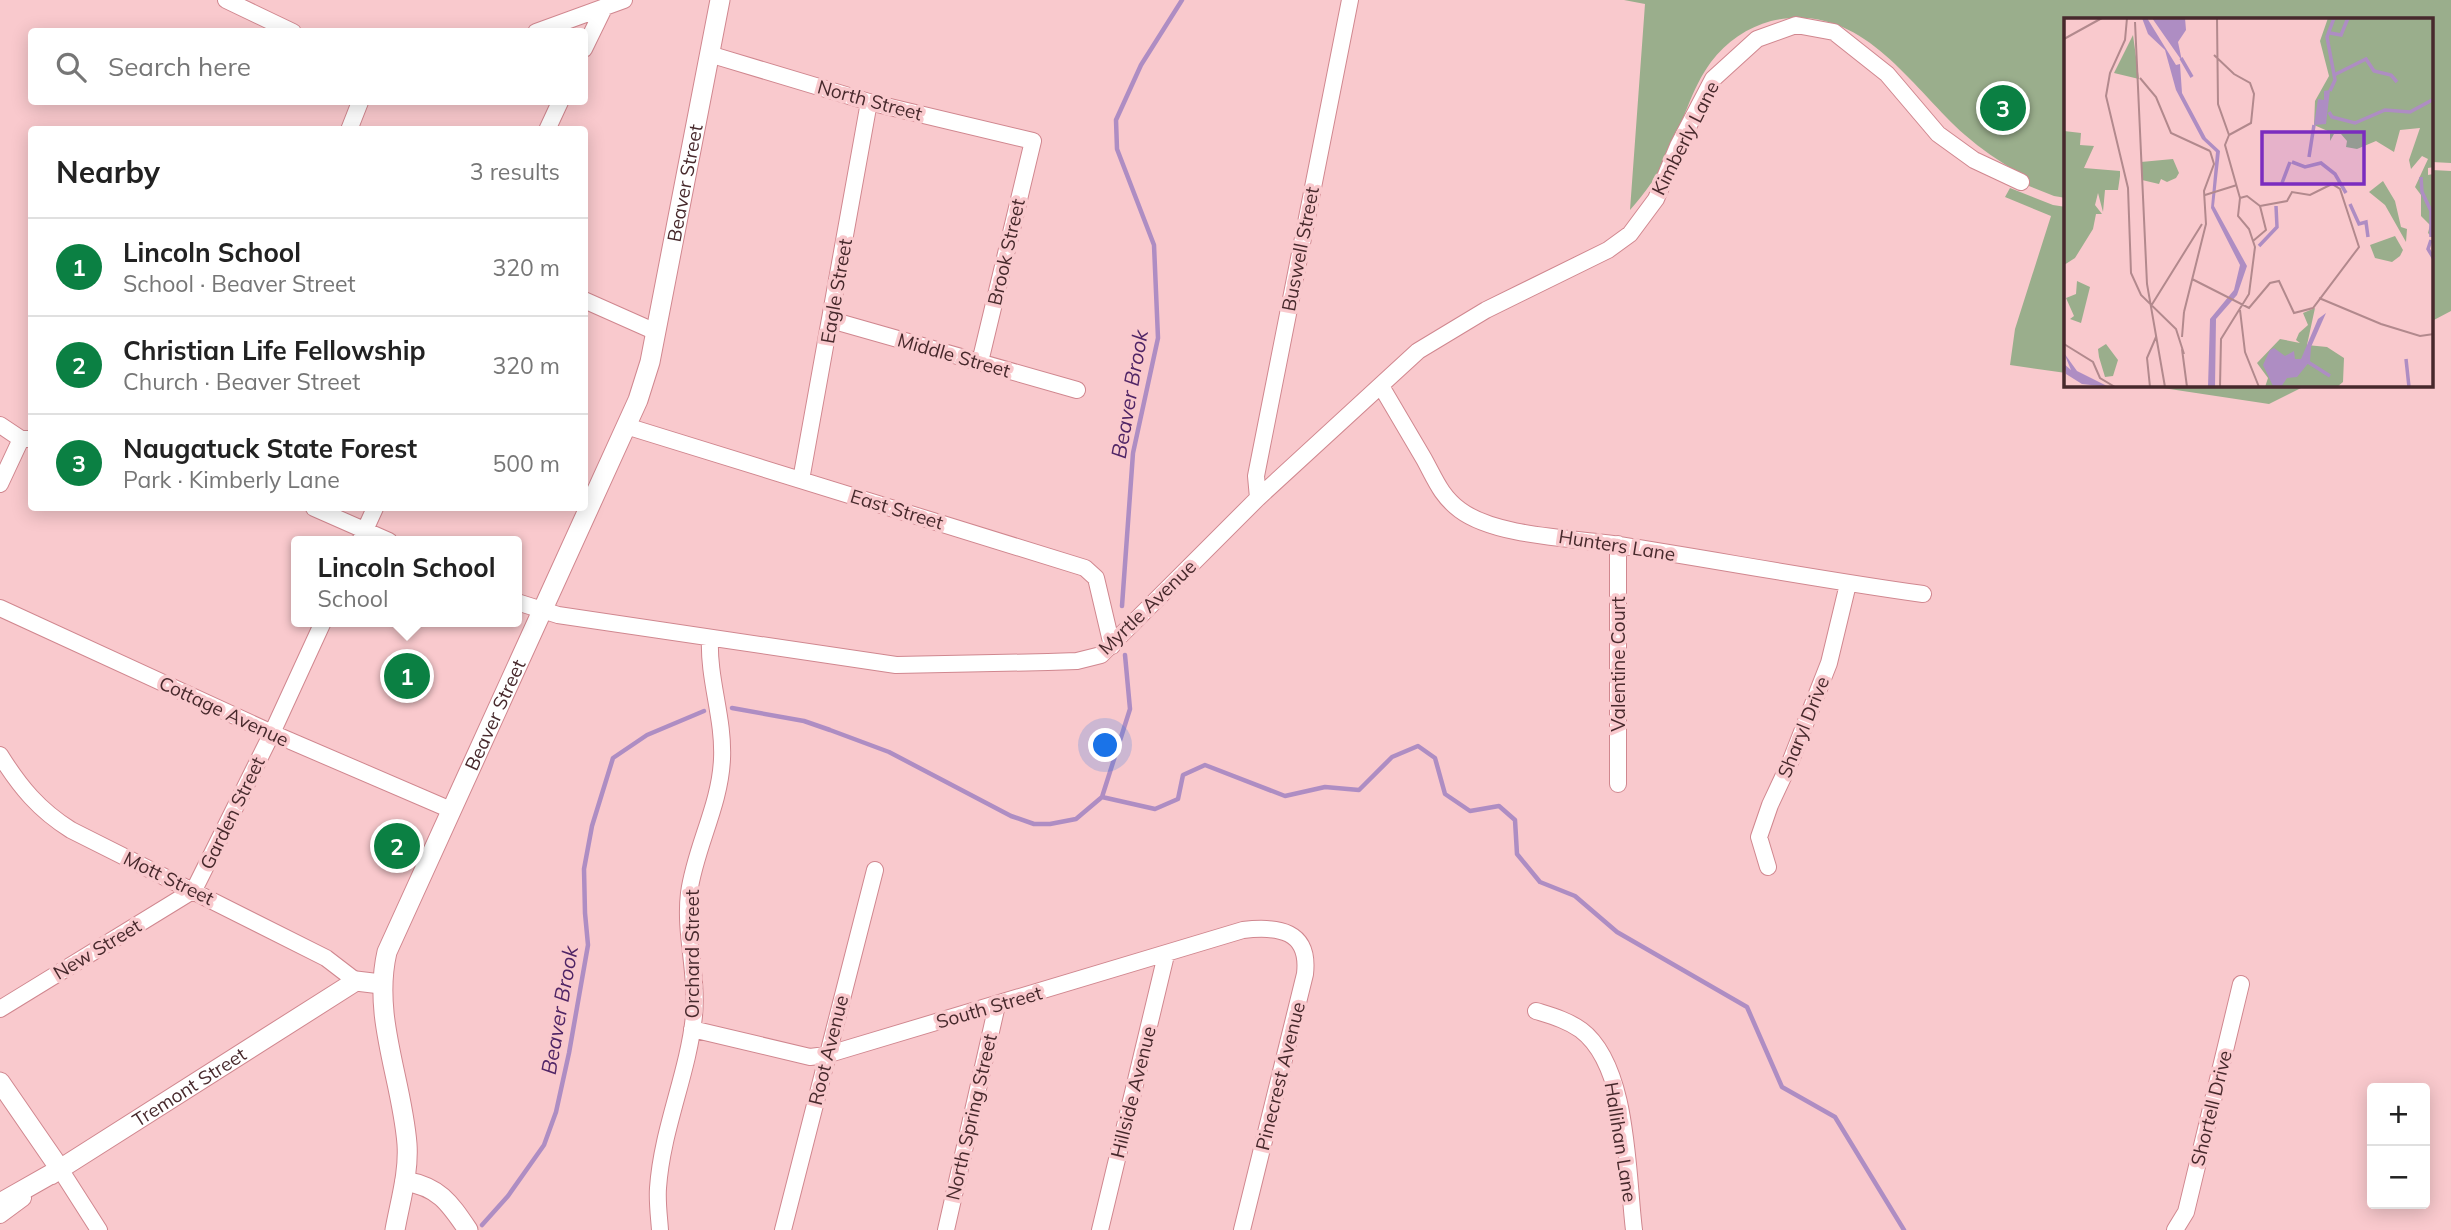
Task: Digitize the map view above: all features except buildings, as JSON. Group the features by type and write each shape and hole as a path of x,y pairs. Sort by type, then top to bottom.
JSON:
{"street":[{"path":"226,0 285,28"},
{"path":"547,28 624,0"},
{"name":"Buswell Street","path":"1258,498 1258,462 1350,0"},
{"name":"Beaver Street","path":"588,509 645,378 709,54 716,2"},
{"path":"588,41 604,8"},
{"name":"Kimberly Lane","path":"1630,234 1656,199 1678,146 1713,79 1757,39 1796,25 1834,32 1887,74 1938,134 1974,160 2021,182"},
{"name":"North Street","path":"709,54 869,102 1032,141"},
{"name":"Eagle Street","path":"801,480 869,102"},
{"path":"350,126 359,105"},
{"path":"549,126 559,105"},
{"name":"Brook Street","path":"980,362 1032,141"},
{"name":"Myrtle Avenue","path":"522,604 541,611 896,665 1077,661 1101,655 1258,498 1381,386 1400,365 1445,333 1486,310 1583,264 1630,234"},
{"path":"588,302 656,332"},
{"name":"Middle Street","path":"831,320 1077,390"},
{"name":"Hunters Lane","path":"1381,386 1440,491 1463,513 1482,522 1504,528 1923,594"},
{"path":"0,425 26,439 0,484"},
{"name":"East Street","path":"626,426 1085,568 1096,578 1112,646"},
{"path":"319,511 362,536 374,511"},
{"name":"Beaver Street","path":"395,1230 408,1161 406,1132 383,1013 381,984 387,952 587,511"},
{"name":"Valentine Court","path":"1618,544 1618,784"},
{"name":"Sharyl Drive","path":"1768,867 1759,837 1829,663 1848,584"},
{"name":"Cottage Avenue","path":"0,608 272,733 451,810"},
{"name":"Garden Street","path":"194,890 272,733 321,627"},
{"name":"Orchard Street","path":"660,1230 658,1186 694,1011 688,897 714,805 722,762 722,726 711,661 710,638"},
{"name":"Mott Street","path":"0,755 17,782 47,815 71,830 326,958 356,981"},
{"name":"Root Avenue","path":"783,1230 875,870"},
{"name":"New Street","path":"0,1009 194,890"},
{"name":"South Street","path":"692,1029 810,1057 826,1055 1167,955 1243,930 1262,928 1283,931"},
{"name":"Pinecrest Avenue","path":"1242,1230 1306,974 1305,951 1299,942 1283,931"},
{"name":"Hillside Avenue","path":"1100,1230 1167,955"},
{"path":"356,981 381,984"},
{"name":"Tremont Street","path":"0,1203 60,1169 356,981"},
{"name":"Shortell Drive","path":"2175,1230 2186,1212 2241,984"},
{"name":"North Spring Street","path":"946,1230 997,1005"},
{"name":"Hallihan Lane","path":"1536,1011 1565,1020 1583,1032 1600,1050 1609,1069 1618,1096 1634,1230"},
{"path":"0,1082 99,1230"},
{"path":"0,1215 60,1169"},
{"path":"405,1181 425,1185 436,1191 446,1199 468,1230"}],"green space":[{"path":"1624,0 2451,0 2451,163 2434,162 2434,18 2064,18 2064,198 2014,180 2017,172 1965,135 1902,71 1857,34 1831,23 1803,18 1771,21 1754,27 1717,55 1698,83 1665,161 1630,210 1645,4"},
{"path":"2434,170 2451,171 2451,311 2434,320"},
{"path":"2010,188 2064,207 2064,373 2010,365 2015,329 2051,216 2005,197"},
{"path":"2156,387 2303,387 2269,404"}],"waterway":[{"name":"Beaver Brook","path":"1122,606 1133,453 1158,338 1154,245 1117,149 1116,120 1141,65 1182,0"},
{"name":"Beaver Brook","path":"732,708 804,721 830,730 889,752 1011,816 1034,824 1050,824 1076,819 1102,797 1130,709 1125,655"},
{"name":"Beaver Brook","path":"482,1225 508,1196 544,1145 556,1112 588,945 584,869 592,826 613,758 647,735 704,711"},
{"path":"1102,797 1155,809 1178,799 1183,775 1205,765 1285,796 1325,787 1359,790 1392,757 1418,746 1435,758 1445,794 1470,811 1499,806 1515,820 1517,854 1540,882 1575,896 1617,932 1747,1007 1782,1087 1835,1117 1904,1230"}],"place":[{"name":"Naugatuck State Forest","path":"2003,108"},
{"name":"Lincoln School","path":"407,676"},
{"name":"Christian Life Fellowship","path":"397,846"}]}
